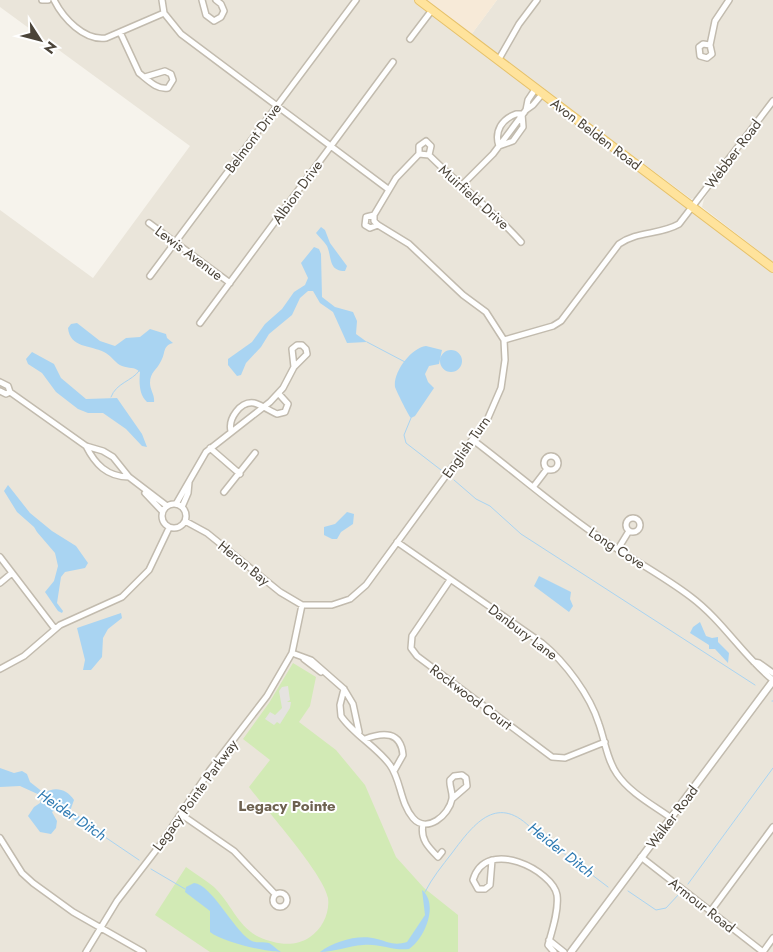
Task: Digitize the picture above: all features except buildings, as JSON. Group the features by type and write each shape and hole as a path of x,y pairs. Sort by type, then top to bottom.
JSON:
{"main road":[{"name":"Avon Belden Road","path":"419,0 773,268"}],"street":[{"path":"42,0 48,0"},
{"path":"54,0 62,14 91,37 106,38 164,13"},
{"path":"162,0 164,13 181,34 388,189 374,215 374,221 409,244 463,295 486,312 504,340"},
{"path":"202,0 206,15 214,21 221,17 224,11 222,4 216,0"},
{"name":"Belmont Drive","path":"150,276 356,0"},
{"path":"498,60 519,24 537,0"},
{"path":"710,45 715,21 730,0"},
{"path":"410,39 432,10"},
{"path":"120,32 133,64 145,77 162,89 168,88 173,80 171,74 166,71 145,77"},
{"name":"Albion Drive","path":"200,323 393,62"},
{"path":"461,186 499,146 524,112 528,100 540,91"},
{"name":"Webber Road","path":"504,340 553,326 562,321 619,244 629,237 668,230 679,224 773,101"},
{"path":"499,146 496,138 502,124 508,117 524,112"},
{"path":"499,146 519,136 524,127 524,112"},
{"name":"Muirfield Drive","path":"388,189 424,154 499,217 521,242"},
{"path":"374,215 366,216 365,225 370,228 378,225"},
{"name":"Lewis Avenue","path":"149,223 230,283"},
{"name":"English Turn","path":"302,605 332,605 350,599 366,584 488,418 500,388 505,360 504,340"},
{"path":"182,507 185,492 198,463 210,448 279,394 294,367"},
{"path":"0,382 8,386 10,392 86,446 103,451 113,457 129,477 143,490 167,506"},
{"path":"0,391 6,394 10,392"},
{"path":"231,431 231,420 240,408 250,403 277,414 285,412 288,404 279,394"},
{"name":"Long Cove","path":"473,440 578,522 691,597 711,614 744,654 773,673"},
{"path":"86,446 98,465 120,477 129,477"},
{"path":"210,448 240,474"},
{"path":"224,492 240,474 255,452"},
{"path":"534,486 547,469"},
{"path":"176,504 185,492"},
{"path":"154,499 162,511"},
{"path":"176,504 182,507 186,514 185,521 180,527 169,528 161,519 162,511 167,506 176,504"},
{"name":"Heron Bay","path":"185,521 207,533 280,592 302,605"},
{"path":"0,669 24,656 55,629 75,617 106,606 122,597 139,583 156,560 169,528"},
{"path":"618,550 629,531"},
{"name":"Danbury Lane","path":"398,542 542,643 558,658 572,675 597,718 611,763 622,780 670,818"},
{"path":"0,557 55,629"},
{"path":"0,583 12,573"},
{"name":"Rockwood Court","path":"450,580 412,636 410,644 417,656 552,757 565,758 605,742"},
{"name":"Legacy Pointe Parkway","path":"86,952 121,895 182,815 210,770 267,696 292,653 302,605"},
{"path":"292,653 326,674 344,689 353,704 359,732"},
{"name":"Long Cove","path":"754,662 756,667 773,681"},
{"name":"Walker Road","path":"571,952 773,681"},
{"path":"344,689 340,705 341,716 350,727 359,732 394,771 412,817 423,824 432,823 438,819 450,806 452,799 450,780 456,775 462,775 466,778 467,786 452,799"},
{"path":"365,739 382,733 395,737 401,744 403,755 394,771"},
{"path":"182,815 234,851 275,894"},
{"path":"423,824 422,837 426,844 438,858 442,852"},
{"path":"710,912 773,827"},
{"path":"0,838 22,873 33,883 74,912 143,952"},
{"path":"492,860 490,885 485,889 478,888 474,883 474,878 479,869 492,860 498,858 513,859 542,876 554,888 557,903 548,945 554,952"},
{"name":"Armour Road","path":"641,858 763,952"},
{"path":"763,952 773,938"},
{"path":"549,940 564,952"}],"shaded area":[{"path":"0,0 414,0 773,271 773,681 571,952 0,952 0,210 93,278 190,146 0,7"},
{"path":"425,0 497,0 471,35"},
{"path":"497,0 773,0 773,97 717,173 697,197 691,199 471,35"},
{"path":"773,105 773,262 702,207 704,199 720,175"},
{"path":"288,686 290,700 287,702 291,702 290,708 280,724 277,722 274,725 265,719 270,712 275,715 282,708 279,691 282,687"},
{"path":"773,687 773,952 576,952"}],"green space":[{"path":"293,663 316,677 310,706 299,722 336,750 365,785 396,857 424,888 458,915 458,952 210,952 155,915 186,867 214,887 240,921 259,937 284,944 298,943 314,934 324,920 328,909 328,898 324,887 306,858 249,787 270,760 243,739 269,703"}],"water":[{"path":"321,227 325,230 330,243 347,266 345,271 336,269 333,266 327,246 316,233"},
{"path":"314,247 319,249 321,254 322,297 335,307 353,312 357,321 356,334 367,342 347,343 333,312 320,303 313,291 308,291 300,298 292,315 269,334 261,347 246,363 241,375 237,376 228,365 228,359 252,342 265,324 282,309 294,292 305,285 308,278 301,263"},
{"path":"77,323 100,341 115,346 126,338 140,337 150,329 166,334 167,338 173,343 167,346 161,361 150,379 154,402 147,402 142,396 140,372 138,370 122,366 104,352 77,343 72,339 68,328 71,324"},
{"path":"426,346 442,350 439,364 429,366 425,374 428,382 434,388 415,416 411,418 395,387 395,381 400,368 409,356"},
{"path":"451,350 461,357 462,361 455,371 451,372 441,365 440,361 447,351"},
{"path":"32,352 54,364 61,378 86,399 117,398 142,434 147,447 142,446 126,429 103,413 88,413 78,409 56,392 42,373 28,364 26,359"},
{"path":"8,485 30,513 52,531 76,546 88,563 85,568 65,572 61,577 57,603 63,611 62,613 58,611 45,592 54,581 58,566 55,553 34,527 17,512 4,491"},
{"path":"347,512 354,514 353,524 341,532 337,539 324,535 324,527 335,524"},
{"path":"539,576 571,592 570,599 573,606 569,612 534,586"},
{"path":"121,613 122,618 108,629 103,638 102,657 91,670 83,670 85,660 77,628"},
{"path":"700,622 706,636 718,637 718,642 729,653 728,663 715,649 709,649 709,645 690,633 693,627"},
{"path":"0,768 14,773 22,771 27,774 30,782 44,793 56,789 68,793 74,800 70,811 105,832 101,838 81,826 68,814 56,809 52,812 57,821 56,828 51,834 40,832 28,816 34,807 40,803 42,796 20,786 0,787"},
{"path":"194,883 208,891 250,940 269,943 281,952 244,946 210,932 210,911 185,892 186,887"},
{"path":"422,890 427,896 430,912 425,929 415,944 409,949 369,945 320,952 340,942 363,937 395,944 407,942 425,915"}],"waterway":[{"path":"367,342 405,362"},
{"path":"111,397 116,388 139,371"},
{"path":"411,418 404,435 406,443 441,470"},
{"path":"454,480 476,499 490,506 521,534 755,685"},
{"name":"Heider Ditch","path":"688,884 773,768"},
{"name":"Heider Ditch","path":"425,892 437,872 469,831 488,816 498,813 509,814 520,819 608,887"},
{"name":"Heider Ditch","path":"102,835 139,860"},
{"name":"Heider Ditch","path":"151,869 185,889"},
{"name":"Heider Ditch","path":"628,891 656,910 666,908 680,893"}],"district":[{"name":"Legacy Pointe","path":"287,806"}]}
